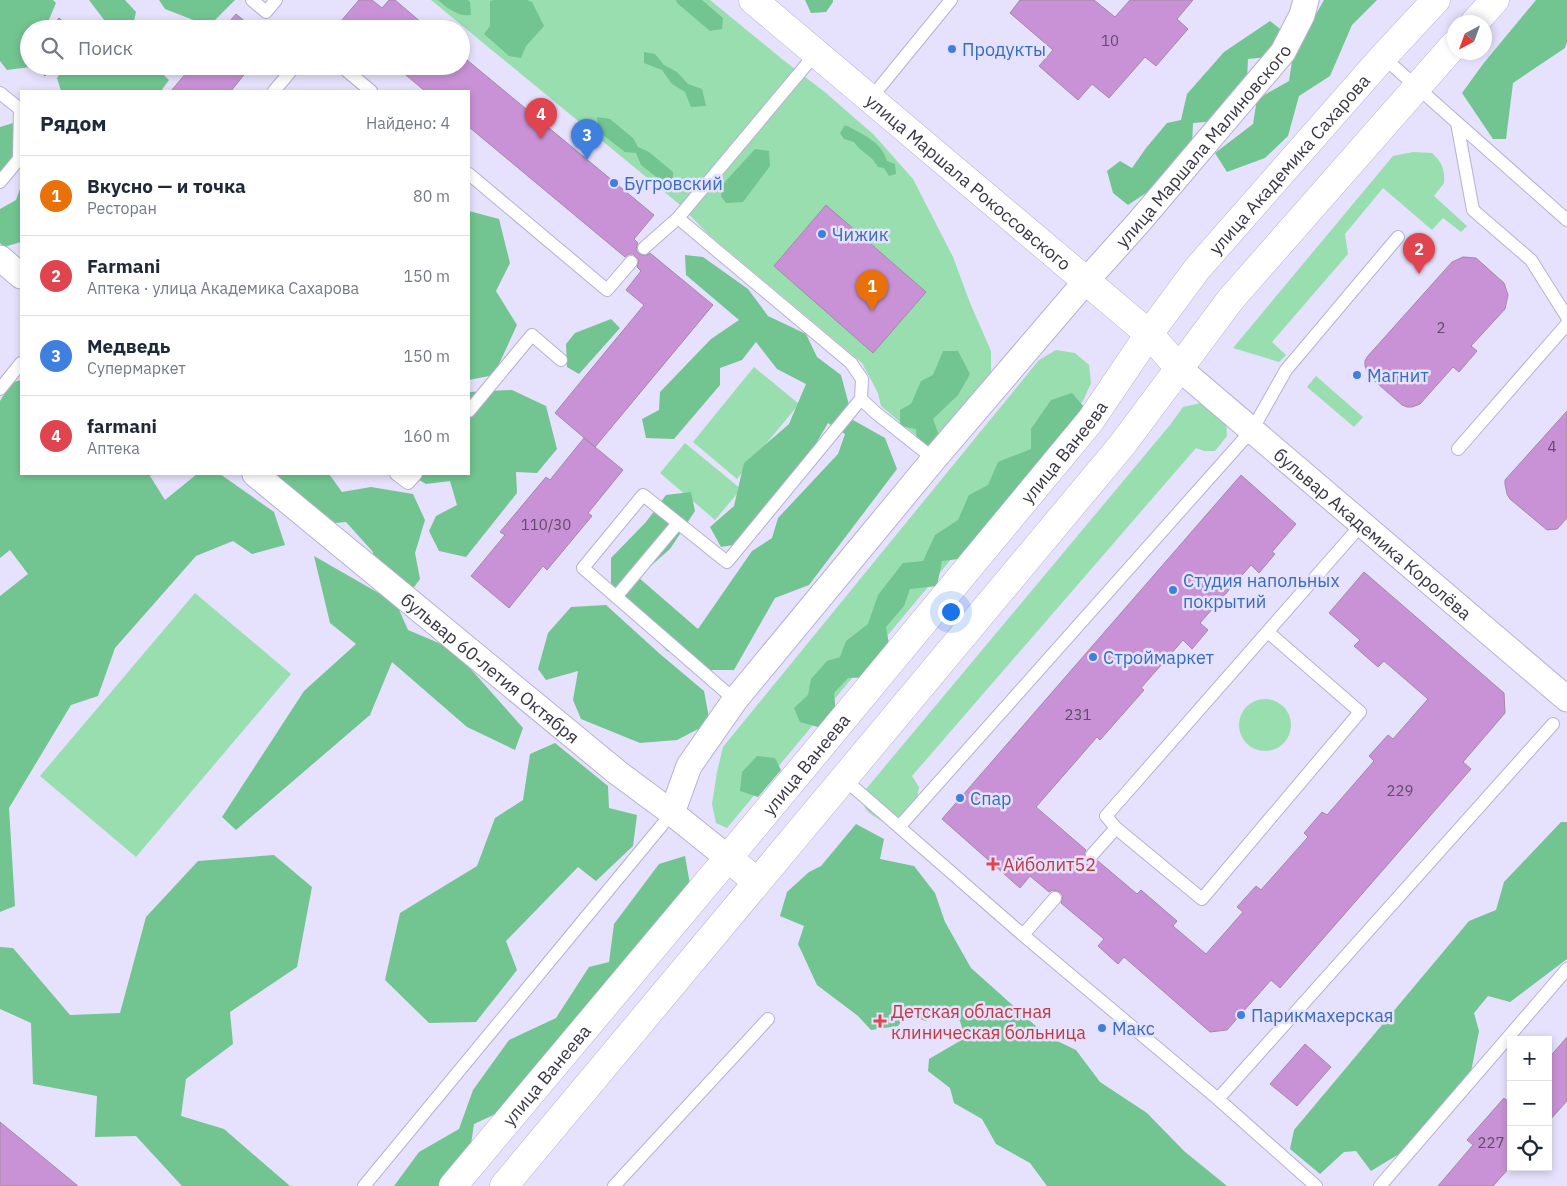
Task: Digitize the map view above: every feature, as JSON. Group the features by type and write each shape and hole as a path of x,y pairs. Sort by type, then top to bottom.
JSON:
{"main road":[{"name":"улица Маршала Рокоссовского","path":"753,0 817,52 1149,334 1179,368"},
{"name":"улица Академика Сахарова","path":"1149,334 1197,269 1383,57 1436,0"},
{"path":"1482,15 1496,0"},
{"path":"504,1186 1122,445 1231,300 1447,53"},
{"name":"улица Ванеева","path":"453,1186 1091,420 1149,334"},
{"path":"728,858 757,882"}],"street":[{"name":"улица Маршала Малиновского","path":"672,813 689,766 735,700 934,459 1283,52 1302,15 1306,0"},
{"path":"0,258 20,275"},
{"name":"бульвар Академика Королёва","path":"1179,368 1567,699"},
{"name":"бульвар 60-летия Октября","path":"256,475 618,772 728,858"}],"lane":[{"path":"252,0 266,12 276,0"},
{"path":"871,98 951,0"},
{"path":"644,248 678,218 817,52"},
{"path":"1383,57 1567,220"},
{"path":"275,90 287,75"},
{"path":"352,75 370,90"},
{"path":"0,93 20,109 19,159 0,182"},
{"path":"1457,123 1473,210 1531,260 1567,317"},
{"path":"470,175 607,290 631,262"},
{"path":"678,218 851,363 862,379 861,399 727,562 643,495 583,568 735,700"},
{"path":"899,826 1252,430 1286,370 1398,237"},
{"path":"1458,449 1567,324"},
{"path":"470,410 532,335 561,360"},
{"path":"0,389 20,364"},
{"path":"861,399 934,459"},
{"path":"397,475 408,484 415,475"},
{"path":"616,597 678,524"},
{"path":"1268,632 1360,712 1202,899 1116,828 1106,816 1362,524"},
{"path":"1218,1099 1553,724"},
{"path":"843,778 1023,935 1218,1099 1316,1186"},
{"path":"364,1186 672,813"},
{"path":"1092,855 1116,828"},
{"path":"1023,935 1055,898"},
{"path":"1380,1186 1567,969"},
{"path":"614,1186 768,1019"}],"green space":[{"path":"0,0 53,0 56,3 49,20 20,20 20,68 7,70 0,61"},
{"path":"89,0 125,0 136,12 134,20 104,20"},
{"path":"159,0 235,0 215,20 193,20 165,9"},
{"path":"431,0 710,0 826,93 874,135 913,179 953,257 991,351 991,374 931,448 881,406 878,393 862,363 708,234 679,204 470,32 470,20 455,20"},
{"path":"438,0 468,0 470,2 471,15 457,13"},
{"path":"527,0 532,2 544,26 526,46 521,58 509,56 484,34 490,26 490,1"},
{"path":"676,0 702,0 723,18 722,29 710,31 677,3"},
{"path":"805,0 833,0 833,2 826,12 811,13"},
{"path":"1324,0 1377,0 1352,25 1330,76 1299,96 1288,136 1265,158 1227,172 1215,153 1253,124 1257,99 1289,81 1293,55"},
{"path":"1536,0 1567,0 1567,42 1565,48 1513,83 1506,139 1493,139 1462,93 1486,60 1492,60 1492,53"},
{"path":"1270,21 1284,32 1268,57 1248,59 1247,79 1216,121 1193,123 1192,147 1161,183 1128,205 1113,193 1107,171 1120,161 1132,168 1167,123 1181,120 1187,94 1224,52"},
{"path":"644,52 655,54 664,65 677,72 688,84 702,89 706,106 691,107 685,92 672,84 662,70 644,63"},
{"path":"59,75 164,75 169,80 162,90 61,90 57,78"},
{"path":"597,117 610,119 633,138 638,147 649,152 673,172 673,183 664,183 641,165 636,153 625,152 599,132"},
{"path":"13,123 20,131 20,157 13,176 0,188 0,127"},
{"path":"845,125 876,143 881,148 887,161 895,164 896,174 889,176 884,168 878,167 854,142 844,139 840,133"},
{"path":"755,149 769,151 770,166 743,202 726,203 721,196 723,184"},
{"path":"1413,152 1432,153 1438,160 1443,170 1444,183 1434,196 1467,226 1461,232 1443,218 1432,230 1383,188 1345,234 1348,254 1272,342 1286,355 1279,362 1233,348 1393,156"},
{"path":"20,189 20,242 4,247 0,243 0,209 16,200"},
{"path":"470,211 499,219 510,263 496,291 517,325 494,375 470,380"},
{"path":"685,255 703,257 748,289 768,316 806,334 817,357 841,375 853,420 885,438 897,469 809,585 775,598 734,670 710,670 667,651 611,586 611,558 646,522 666,495 691,492 695,511 670,549 638,577 698,629 752,551 772,538 778,518 838,454 845,434 828,423 801,469 770,499 746,543 721,547 710,527 734,506 744,463 789,424 806,384 777,369 756,342 742,360 720,368 720,385 674,439 646,438 642,419 659,410 660,392 711,339 739,320 686,275"},
{"path":"611,319 620,328 579,374 567,367 566,344 575,333"},
{"path":"1056,350 1075,353 1089,365 1091,383 1083,401 727,828 716,823 712,804 723,747 1039,360"},
{"path":"943,351 958,351 970,374 958,395 933,419 941,441 931,452 917,443 916,429 900,426 900,410 911,404 921,381 933,375"},
{"path":"754,367 799,404 737,479 693,442"},
{"path":"1316,376 1363,417 1354,427 1307,387"},
{"path":"20,380 20,475 150,475 165,500 196,475 221,475 274,512 285,545 252,554 233,541 196,556 115,648 98,696 71,705 9,808 15,906 0,912 0,596 28,574 10,550 0,558 0,401 11,383"},
{"path":"512,390 546,406 557,449 537,473 516,472 517,493 466,557 439,551 429,531 436,516 457,505 450,481 426,484 412,475 470,475 470,392"},
{"path":"1072,393 1085,408 997,524 979,533 967,558 942,561 937,586 910,589 904,606 886,627 891,656 875,677 848,678 834,693 836,715 825,729 800,722 794,708 808,695 811,679 827,661 840,657 846,641 868,624 878,595 903,563 923,561 935,535 958,520 969,495 988,485 998,462 1031,449 1031,429 1051,400"},
{"path":"1201,403 1226,420 1227,436 1215,451 1204,451 1196,448 912,776 919,787 917,799 899,820 885,823 866,810 864,807 864,796 866,789 1183,407"},
{"path":"685,443 741,489 715,520 660,473"},
{"path":"270,475 330,475 342,492 371,487 413,494 425,520 415,553 420,579 409,594 370,576 373,552 346,522 323,524"},
{"path":"314,556 396,603 408,630 453,649 523,728 515,750 467,727 392,662 370,715 236,830 222,817 304,691 356,644 330,623"},
{"path":"195,593 291,674 136,857 40,776"},
{"path":"606,605 704,691 710,723 677,740 640,743 581,719 573,700 578,671 546,680 538,669 548,633 571,607"},
{"path":"1260,699 1270,699 1284,706 1291,720 1291,730 1284,744 1270,751 1260,751 1250,747 1243,740 1239,730 1239,720 1243,710 1250,703"},
{"path":"555,743 608,786 609,808 637,815 633,846 596,881 578,867 506,941 517,970 476,1022 429,1023 385,980 400,913 477,866 495,818 523,800 530,754"},
{"path":"757,756 775,758 781,770 758,797 740,791 742,772"},
{"path":"1561,822 1567,822 1567,959 1510,1002 1488,996 1474,1013 1479,1031 1468,1087 1404,1151 1371,1171 1356,1151 1344,1152 1320,1174 1290,1149 1294,1130 1469,921 1496,910 1504,882"},
{"path":"856,824 884,839 880,859 914,866 935,893 945,922 971,968 1047,1036 1076,1050 1100,1082 1147,1113 1184,1151 1227,1186 1047,1186 1030,1163 996,1144 982,1119 954,1103 950,1088 928,1071 929,1059 965,1038 960,1021 939,1009 926,1021 906,1015 898,1026 871,1030 858,1016 817,985 798,944 804,926 780,916 787,892 809,872 821,866"},
{"path":"274,855 312,887 297,967 230,1012 233,1044 186,1079 181,1116 224,1129 290,1186 182,1186 136,1136 95,1137 97,1096 33,1084 31,1023 0,1009 0,947 13,948 70,1015 120,1013 146,917 198,861"},
{"path":"685,856 691,890 647,946 619,966 610,988 517,1104 474,1124 470,1151 442,1186 394,1186 419,1152 459,1129 473,1090 509,1040 556,1018 589,967 609,962 614,924 659,864"}],"building":[{"path":"359,0 372,0 382,8 389,0 395,0 418,20 342,20"},
{"path":"1020,0 1094,0 1115,17 1130,0 1193,0 1177,19 1188,29 1156,66 1145,57 1109,98 1092,84 1078,100 1039,66 1053,50 1010,13"},
{"path":"236,14 243,20 231,20"},
{"path":"470,62 654,215 634,239 638,243 636,249 638,253 645,256 650,253 713,305 595,447 555,413 644,305 626,290 641,271 637,267 639,260 633,254 625,257 470,128 470,90 424,90 406,75 470,75"},
{"path":"184,75 244,75 232,90 172,90"},
{"path":"826,205 926,292 873,353 774,266"},
{"path":"1463,257 1476,258 1504,283 1508,295 1505,309 1471,346 1477,351 1459,372 1453,367 1420,404 1407,407 1402,405 1369,376 1365,361 1452,262"},
{"path":"1567,411 1567,518 1557,529 1547,530 1510,499 1507,494 1505,480"},
{"path":"584,438 623,470 588,513 592,516 547,570 543,566 509,608 471,576 505,535 500,532 546,477 550,480"},
{"path":"1241,475 1296,524 1272,552 1275,554 1259,573 1251,565 1200,623 1208,630 1192,649 1183,640 1141,688 1144,690 1100,740 1097,737 1036,807 1086,850 1084,854 1086,861 1091,863 1098,861 1137,894 1141,890 1177,921 1173,926 1206,954 1243,912 1237,907 1256,886 1261,890 1308,837 1304,833 1322,812 1327,815 1374,761 1369,756 1388,735 1393,739 1428,699 1384,661 1378,667 1354,646 1360,640 1329,613 1364,572 1504,693 1505,713 1463,762 1471,769 1280,988 1271,980 1227,1030 1210,1032 1124,957 1118,964 1098,946 1104,939 1061,903 1063,896 1060,892 1053,890 1049,892 1030,876 1020,888 942,819"},
{"path":"1567,1037 1567,1101 1552,1118 1552,1081 1552,1054"},
{"path":"1305,1044 1331,1067 1297,1106 1270,1084"},
{"path":"1504,1098 1507,1100 1507,1170 1493,1186 1438,1186 1473,1145 1467,1140"},
{"path":"0,1122 78,1186 0,1186"}],"place":[{"name":"Продукты","path":"952,49"},
{"name":"farmani","path":"541,139"},
{"name":"Медведь","path":"587,160"},
{"name":"Бугровский","path":"614,183"},
{"name":"Чижик","path":"822,234"},
{"name":"Farmani","path":"1419,274"},
{"name":"Вкусно — и точка","path":"872,311"},
{"name":"Магнит","path":"1357,375"},
{"name":"Студия напольных покрытий","path":"1173,590"},
{"name":"Строймаркет","path":"1093,657"},
{"name":"Спар","path":"960,798"},
{"name":"Айболит52","path":"993,864"},
{"name":"Парикмахерская","path":"1241,1015"},
{"name":"Детская областная клиническая больница","path":"880,1021"},
{"name":"Макс","path":"1102,1028"}]}
